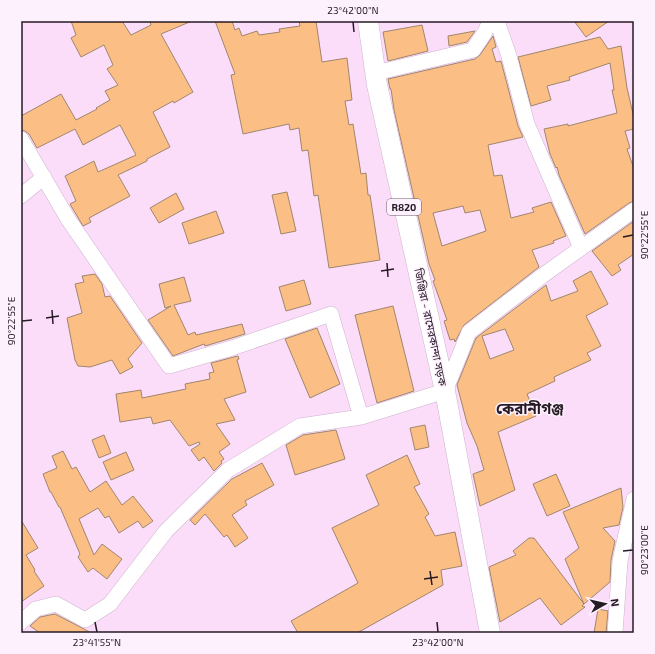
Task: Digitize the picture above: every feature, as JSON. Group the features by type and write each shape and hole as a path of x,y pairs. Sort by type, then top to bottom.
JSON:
{"main road":[{"name":"জিঞ্জিরা - রামেরকান্দা সড়ক","path":"368,21 375,73 445,391 490,633"}],"street":[{"path":"375,73 474,50 490,21"},
{"path":"497,21 509,56 527,124 581,248"},
{"path":"21,139 68,219 169,366 232,348 331,314 361,417"},
{"path":"21,196 44,177"},
{"path":"21,622 36,609 56,604 84,620 110,604 166,532 228,470 300,426 361,417 445,391 468,332 634,210"},
{"path":"615,633 620,561 634,499"}],"building":[{"path":"71,21 122,21 131,35 151,25 150,21 192,21 161,34 193,92 174,103 173,101 153,112 170,147 147,159 147,161 118,175 130,196 89,218 91,222 83,226 70,204 76,201 65,176 94,161 98,172 136,155 120,125 83,145 75,129 37,148 29,134 21,130 21,116 61,94 76,120 110,100 105,91 118,85 107,69 113,65 104,45 81,57 71,38 76,35"},
{"path":"215,21 232,21 235,30 239,28 242,36 257,31 259,35 280,32 279,29 300,26 299,21 316,21 322,62 347,58 352,100 345,101 349,125 353,124 361,174 366,173 368,195 370,195 380,260 329,268 318,195 314,196 308,150 302,151 299,128 290,130 289,124 243,134 231,75 235,74"},
{"path":"574,21 609,21 586,37"},
{"path":"422,25 428,51 388,61 383,32"},
{"path":"475,31 467,42 449,46 448,36"},
{"path":"493,36 496,47 492,49 496,62 501,61 518,126 523,137 488,145 494,176 502,175 511,218 534,212 532,208 551,202 566,236 553,241 554,243 532,250 539,267 464,325 455,342 454,339 450,340 444,321 447,320 433,281 435,280 429,264 388,79 475,59 480,55","holes":["463,206 465,213 480,210 486,231 442,246 433,213"]},
{"path":"600,37 608,49 621,46 627,88 634,118 634,129 625,131 630,148 627,149 634,169 634,201 585,234 559,175 557,167 556,168 550,154 544,129 568,124 568,126 617,113 612,90 614,90 610,63 569,77 570,80 547,86 551,100 531,106 518,57"},
{"path":"287,192 296,231 281,234 272,195"},
{"path":"176,193 184,209 159,223 150,208"},
{"path":"216,211 224,233 189,244 182,223"},
{"path":"634,221 634,254 618,265 621,270 612,276 592,251"},
{"path":"591,271 608,304 586,316 601,346 587,353 591,360 554,377 555,381 527,394 536,416 498,432 515,490 480,506 473,474 484,470 477,446 467,423 457,385 476,338 546,285 551,301 578,291 573,281","holes":["505,329 514,350 490,359 482,336"]},
{"path":"95,274 102,284 105,297 110,296 142,343 128,359 133,367 120,374 112,360 90,367 78,366 75,360 67,318 82,313 75,284 84,282 82,276"},
{"path":"184,277 191,301 174,305 188,335 195,332 196,335 242,324 245,334 205,346 204,344 173,356 148,320 171,306 165,308 159,284"},
{"path":"304,280 311,304 286,311 279,287"},
{"path":"393,306 414,391 377,403 355,315"},
{"path":"317,328 340,384 310,398 285,339"},
{"path":"238,356 239,359 237,360 246,392 224,399 235,420 216,424 230,444 219,452 224,459 214,471 204,457 199,461 191,450 200,444 199,442 189,446 170,420 153,424 151,417 120,422 116,394 141,390 142,398 186,389 185,384 210,379 209,373 214,372 211,363"},
{"path":"425,425 429,447 415,450 410,428"},
{"path":"336,430 345,459 295,475 286,445 303,435"},
{"path":"104,435 111,453 99,458 92,440"},
{"path":"63,451 72,469 76,467 90,492 106,481 122,505 133,496 153,521 143,528 138,521 119,533 109,516 105,518 98,508 79,519 94,555 102,544 122,559 107,579 93,568 88,572 78,557 80,554 60,507 50,492 43,474 57,468 52,456"},
{"path":"126,452 134,470 111,480 103,462"},
{"path":"407,455 420,484 414,487 429,514 425,517 435,536 455,532 462,566 441,570 443,585 357,633 298,633 291,621 358,583 332,528 379,505 366,475"},
{"path":"262,463 274,485 245,501 247,505 232,515 248,538 235,547 227,535 224,537 205,514 195,525 190,520 232,479"},
{"path":"556,474 570,506 547,516 533,484"},
{"path":"621,488 623,507 619,525 603,528 615,541 611,560 610,582 584,604 565,559 579,548 563,512"},
{"path":"21,520 38,548 26,555 44,586 21,602"},
{"path":"529,538 534,538 584,604 582,606 585,607 561,625 540,598 500,622 489,567 516,555 513,551"},
{"path":"598,609 608,611 606,633 594,633"},
{"path":"55,614 91,633 40,633 30,626 40,617"}],"district":[{"name":"কেরানীগঞ্জ","path":"530,408"}]}
